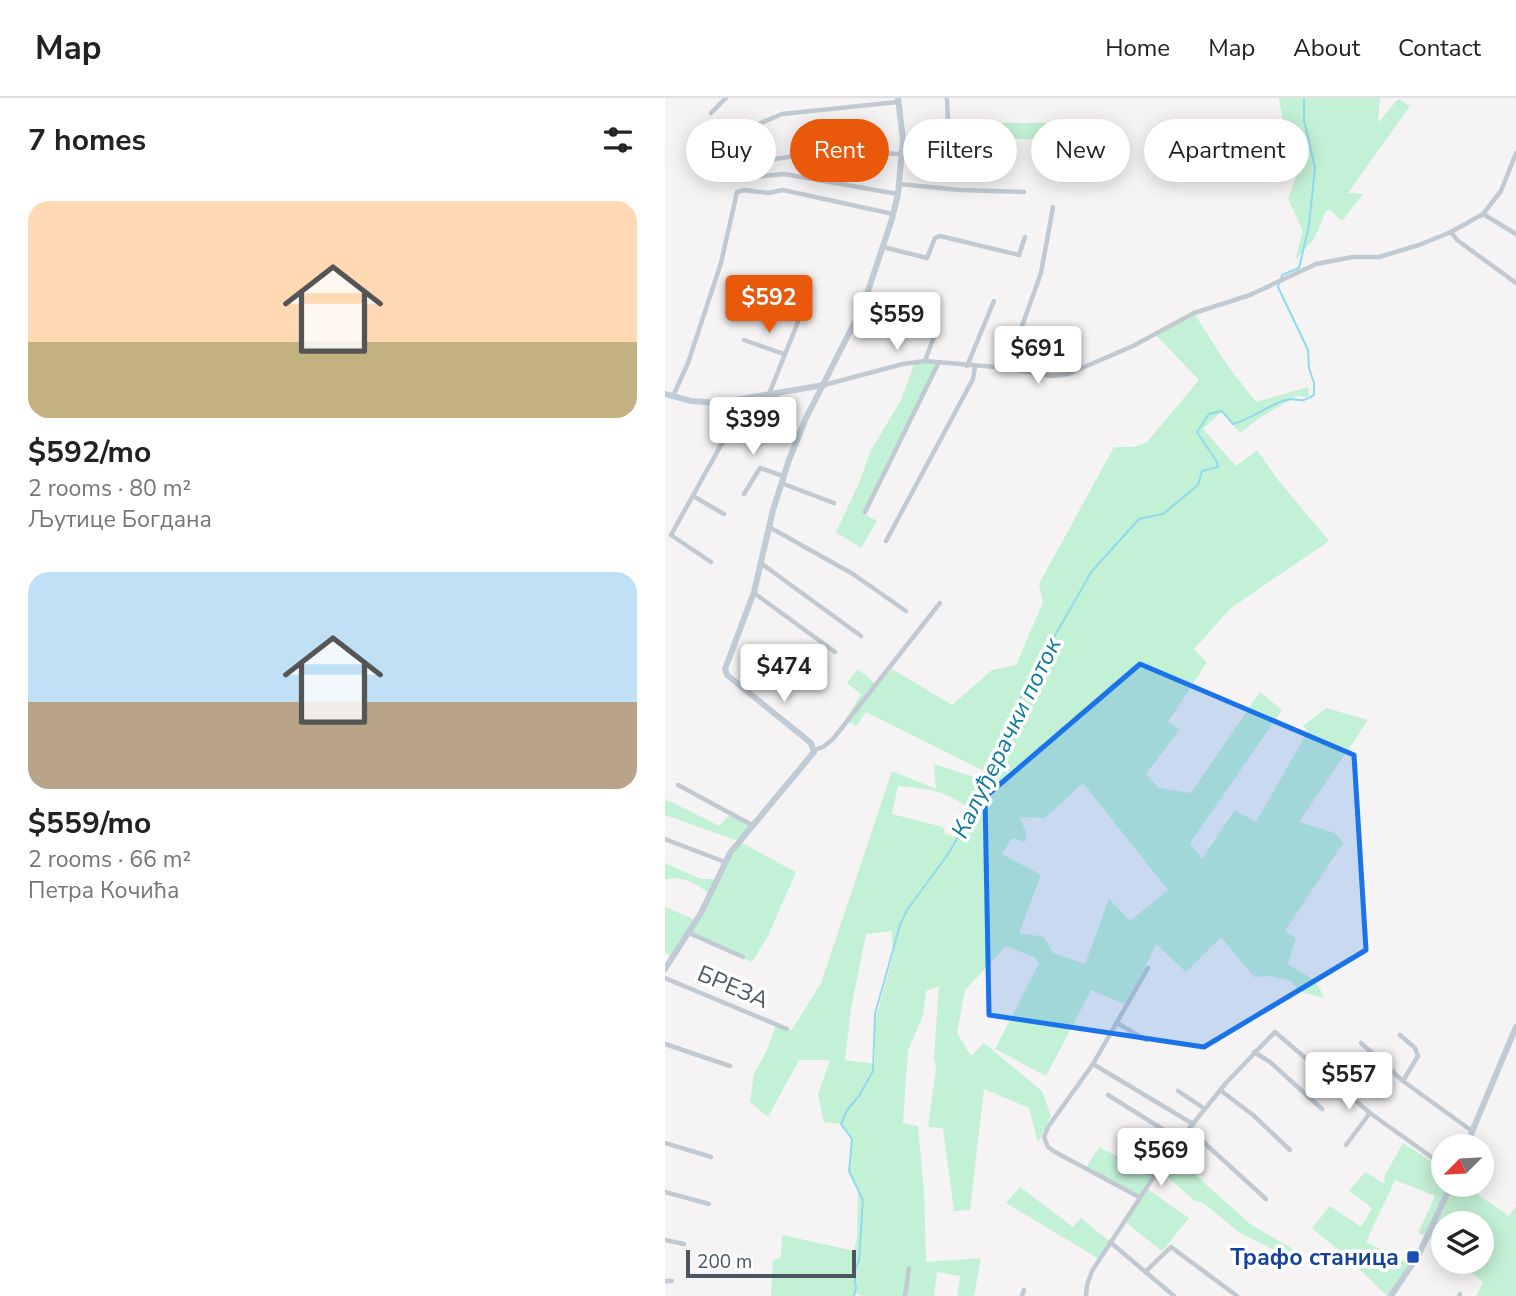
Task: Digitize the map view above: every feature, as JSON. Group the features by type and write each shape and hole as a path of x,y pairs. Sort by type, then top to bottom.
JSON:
{"street":[{"path":"711,113 726,98"},
{"path":"947,98 948,119"},
{"path":"770,119 782,114 898,100 903,133 898,194 883,247 863,306 806,418 782,479 754,592 725,669 727,675 806,739 815,750"},
{"path":"776,159 806,151 902,154"},
{"path":"665,394 707,403 742,399 824,385 903,364 925,361 1007,368 1057,376 1095,364 1194,313 1250,295 1324,262 1353,257 1379,257 1451,232 1483,214 1513,170 1516,152"},
{"path":"776,175 898,194"},
{"path":"899,184 959,190 1024,192"},
{"path":"673,396 688,363 721,263 736,193 742,190 768,193 783,190 893,214"},
{"path":"1007,368 1041,273 1053,207"},
{"path":"1483,214 1516,234"},
{"path":"1451,232 1457,240 1516,283"},
{"path":"883,247 927,258 935,238 940,236 1019,255 1025,237"},
{"path":"967,366 993,301"},
{"path":"767,415 776,398 773,393 784,354 798,322"},
{"path":"925,361 937,326"},
{"path":"744,340 784,354"},
{"path":"865,512 938,363"},
{"path":"886,541 962,402 973,379 975,366"},
{"path":"711,562 671,535 736,418 742,399"},
{"path":"744,494 760,468 834,503"},
{"path":"693,496 724,514"},
{"path":"769,527 852,574 906,611"},
{"path":"762,564 862,636"},
{"path":"754,592 835,652"},
{"path":"665,969 711,894 725,862 752,825 815,750 833,739 940,603"},
{"path":"678,785 752,825"},
{"path":"665,839 725,862"},
{"path":"689,933 743,957"},
{"path":"1139,1197 1085,1170 1048,1147 1044,1135 1093,1064 1149,968"},
{"name":"БРЕЗА","path":"665,978 787,1029"},
{"path":"1117,1023 1146,1040"},
{"path":"1470,1134 1516,1027"},
{"path":"1086,1296 1092,1270 1154,1175 1220,1090 1275,1032 1370,1113 1431,1157"},
{"path":"1400,1035 1416,1048 1418,1056 1403,1080"},
{"path":"1361,1043 1403,1080 1472,1130"},
{"path":"665,1044 730,1066"},
{"path":"1254,1052 1269,1062 1322,1110"},
{"path":"1093,1064 1193,1124"},
{"path":"1220,1090 1253,1115 1290,1150"},
{"path":"1178,1091 1205,1109"},
{"path":"1108,1095 1180,1140"},
{"path":"1346,1146 1370,1113"},
{"path":"1189,1129 1266,1199"},
{"path":"665,1143 711,1157"},
{"path":"1118,1157 1154,1175"},
{"path":"665,1192 709,1204"},
{"path":"1391,1296 1423,1246 1445,1197"},
{"path":"665,1240 684,1244"},
{"path":"1110,1242 1174,1296"},
{"path":"1145,1272 1171,1247 1237,1296"},
{"path":"905,1296 909,1268"},
{"path":"665,1281 672,1281"},
{"path":"1022,1296 1024,1290"}],"highlighted area":[{"path":"1140,664 1354,755 1366,950 1204,1047 989,1015 985,797"}],"green space":[{"path":"1279,98 1380,98 1378,123 1398,99 1410,106 1348,193 1363,194 1342,221 1330,210 1326,211 1314,239 1295,260 1303,231 1288,199 1294,182 1309,182 1309,119 1282,119"},
{"path":"1017,123 1031,123 1031,139 1017,139"},
{"path":"1194,313 1227,365 1256,402 1308,387 1309,397 1297,396 1240,433 1222,411 1203,429 1236,466 1257,450 1278,480 1329,541 1231,608 1194,649 1207,662 1168,722 1180,729 1146,774 1159,788 1191,793 1260,692 1282,710 1190,843 1202,859 1235,810 1256,822 1308,731 1303,726 1326,708 1368,720 1299,822 1335,833 1343,843 1285,931 1296,938 1288,964 1315,981 1325,998 1302,992 1289,980 1269,976 1254,977 1221,937 1186,972 1156,944 1127,1005 1091,990 1046,1076 995,1049 1039,963 1034,957 1006,946 965,990 957,1033 971,1056 984,1043 1042,1091 1051,1116 1038,1143 1029,1108 984,1089 970,1210 954,1211 943,1128 928,1127 936,1067 934,1057 939,986 926,991 923,1016 908,1050 903,1123 918,1126 924,1192 926,1262 981,1258 974,1296 957,1296 960,1276 937,1272 934,1296 863,1296 855,1293 854,1296 771,1296 773,1260 781,1257 782,1235 854,1251 857,1238 858,1189 849,1171 852,1139 841,1124 824,1122 818,1095 830,1060 799,1060 768,1117 750,1102 754,1074 768,1048 776,1024 791,1031 821,983 892,771 936,789 934,764 983,780 986,772 866,712 856,726 845,720 861,694 847,683 858,669 877,685 892,669 952,705 992,670 1016,665 1043,602 1039,584 1114,447 1134,447 1147,442 1199,380 1155,334","holes":["1083,783 1168,890 1130,921 1109,899 1085,964 1053,953 1044,937 1019,933 1041,875 1002,854 1012,838 1025,842 1026,833 1020,817 1045,818","898,786 936,792 953,798 970,809 959,838 945,834 943,827 892,814","892,931 893,956 875,1022 875,1064 845,1060 851,1008 866,934"]},
{"path":"915,362 938,364 863,513 877,521 861,548 836,532 860,481 870,452 901,400"},
{"path":"665,799 719,826 731,813 752,825 740,842 796,872 767,938 752,962 689,933 673,958 665,952 665,907 696,920 711,895 689,881 665,879 665,863 701,879 717,879 738,841 665,815"},
{"path":"1403,1143 1431,1161 1431,1194 1395,1180 1366,1242 1390,1254 1388,1258 1413,1263 1391,1296 1387,1296 1312,1228 1330,1206 1361,1227 1372,1208 1349,1191 1365,1172 1384,1184 1385,1175"},
{"path":"1099,1147 1154,1175 1146,1188 1189,1218 1162,1251 1124,1221 1139,1198 1085,1170"},
{"path":"1170,1152 1250,1224 1293,1249 1287,1256 1240,1233 1202,1202 1195,1201 1158,1169"},
{"path":"1020,1187 1073,1227 1081,1218 1110,1242 1099,1259 1006,1203"},
{"path":"1435,1197 1481,1197 1509,1216 1516,1206 1516,1296 1476,1296 1483,1282 1473,1274 1494,1274 1494,1211 1431,1211 1431,1239 1418,1233"}],"waterway":[{"name":"Калуђерачки поток","path":"1281,279 1282,275 1299,268 1309,225 1315,168 1304,120 1304,98"},
{"name":"Калуђерачки поток","path":"854,1296 854,1273 859,1260 863,1200 849,1171 852,1139 841,1124 873,1071 875,1014 900,925 907,910 948,854 986,790 1017,704 1034,672 1048,662 1053,639 1092,571 1139,519 1163,514 1198,485 1202,471 1218,467 1197,432 1209,414 1222,411 1233,424 1280,402 1302,400 1314,395 1308,350 1278,287 1279,284"}],"place":[{"name":"Трафо станица","path":"1413,1257"}]}
